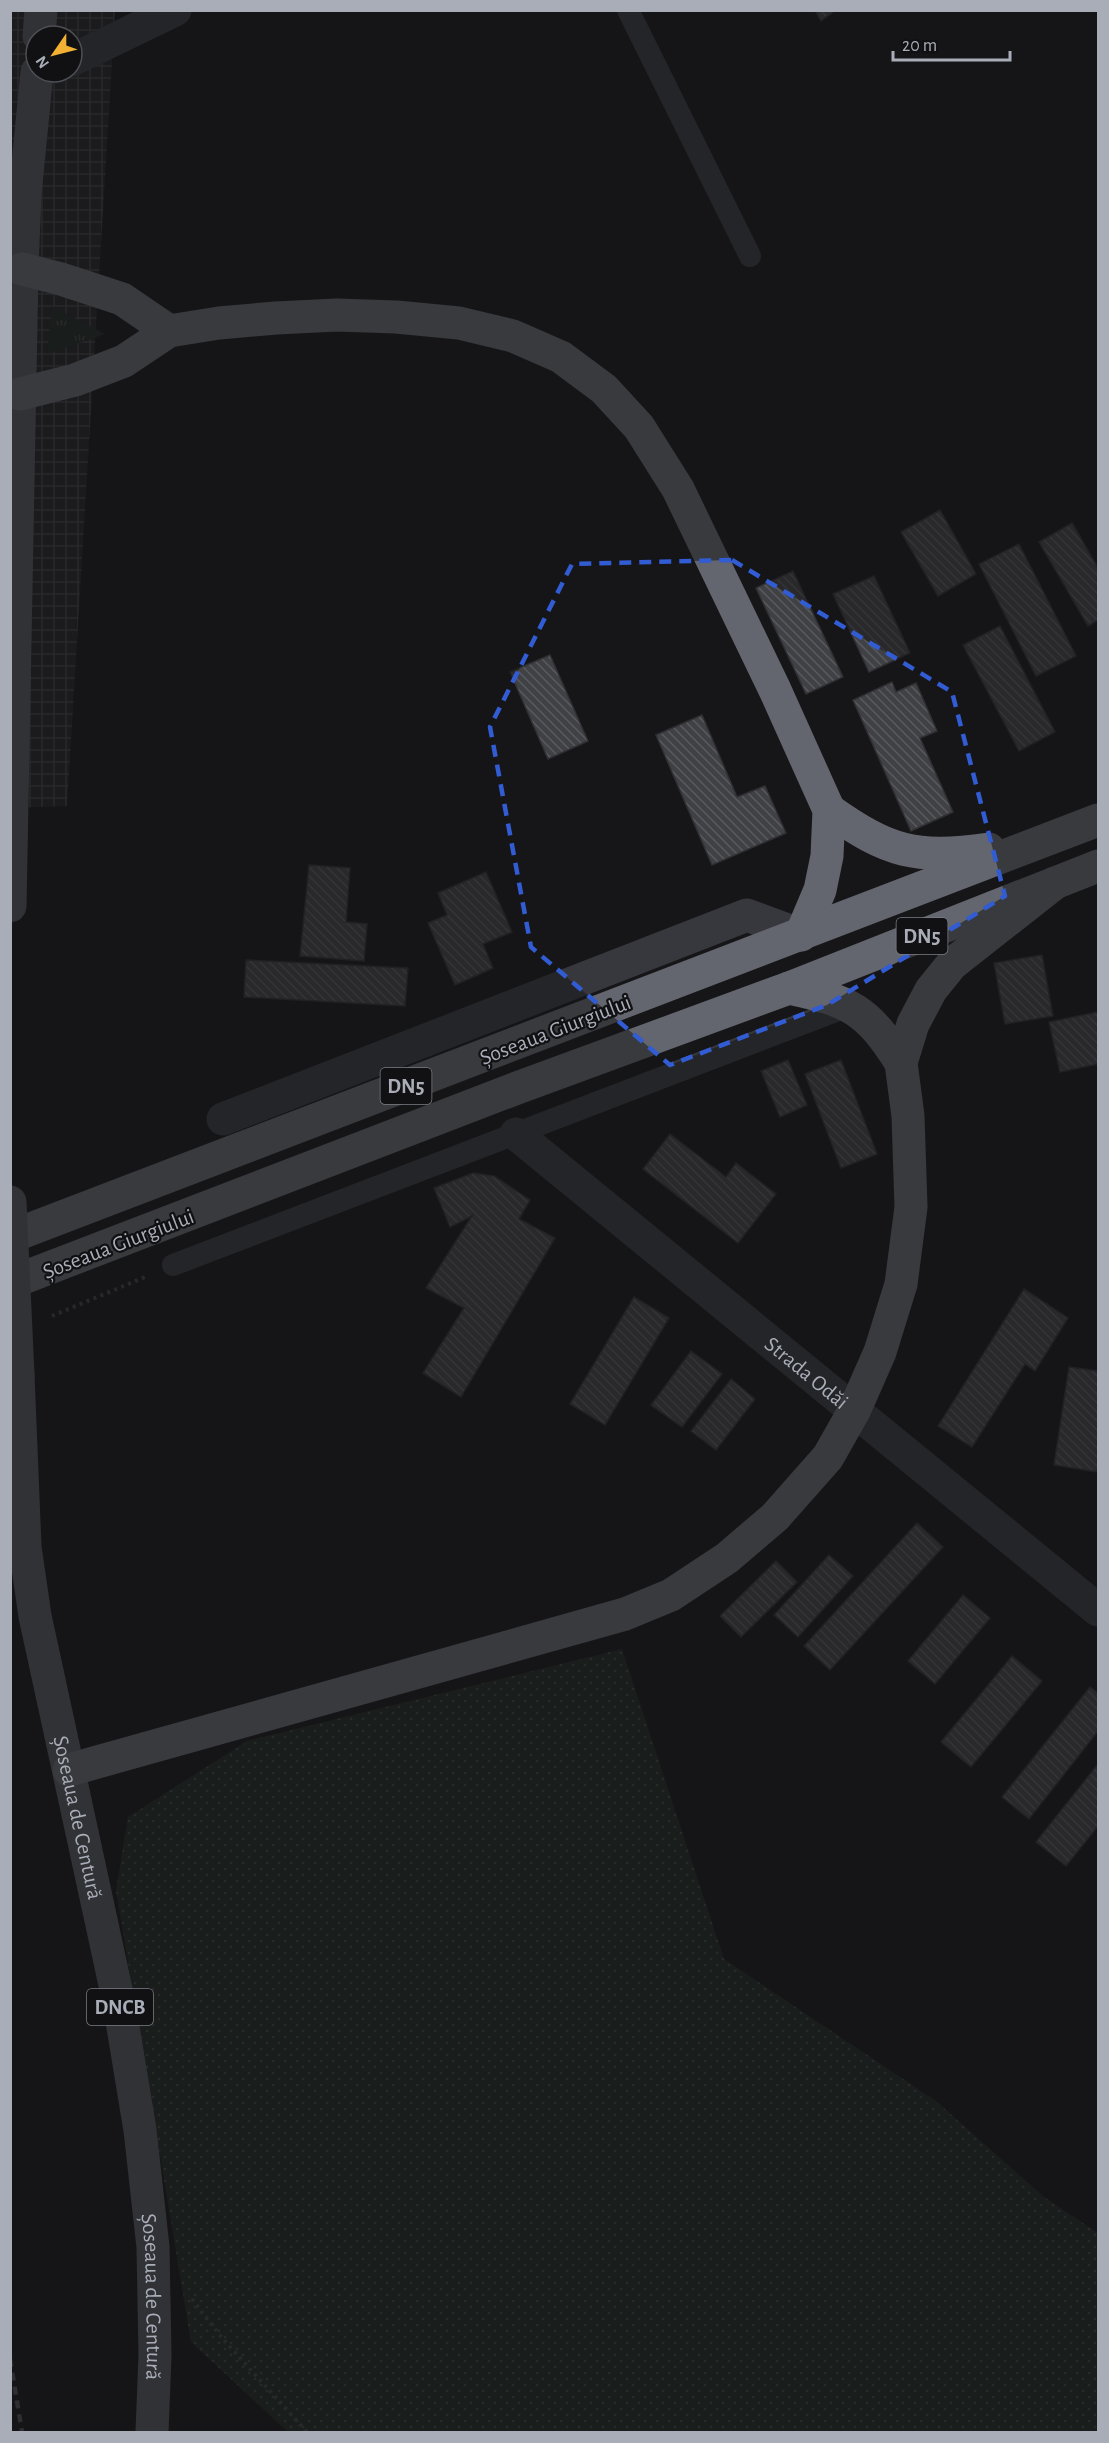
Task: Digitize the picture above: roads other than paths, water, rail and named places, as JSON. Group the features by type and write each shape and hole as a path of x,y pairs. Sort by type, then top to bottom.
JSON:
{"highway":[{"path":"22,269 62,279 122,299 169,331"},
{"path":"20,394 75,380 124,361 169,331 219,323 276,318 337,315 396,317 459,323 513,336 561,357 604,389 639,427 678,489 775,690 829,810 827,856 820,890 801,935"},
{"path":"829,810 862,833 887,845 928,855 954,854 1038,843"},
{"name":"Șoseaua Giurgiului","path":"10,1237 1098,820"},
{"name":"Șoseaua Giurgiului","path":"10,1283 517,1088 789,988 1098,866"},
{"path":"69,1770 625,1614 671,1595 728,1558 775,1517 828,1457 854,1411 880,1352 901,1284 911,1207 908,1116 901,1063 913,1024 931,990 952,964 1055,883"},
{"path":"789,988 831,997 864,1016 886,1040 901,1063"}],"main road":[{"path":"10,906 22,269 25,194 39,84"},
{"name":"Șoseaua de Centură","path":"10,1202 25,1547 45,1671 69,1770 119,2003 140,2130 153,2247 155,2355 152,2433"}],"street":[{"path":"84,54 175,10"},
{"path":"223,1119 747,915 801,935"},
{"name":"Strada Odăi","path":"516,1134 1098,1610"}],"lane":[{"path":"628,10 750,256"},
{"name":"Șoseaua Giurgiului","path":"173,1265 849,1006"}],"railway":[{"path":"10,2359 22,2432"}]}
